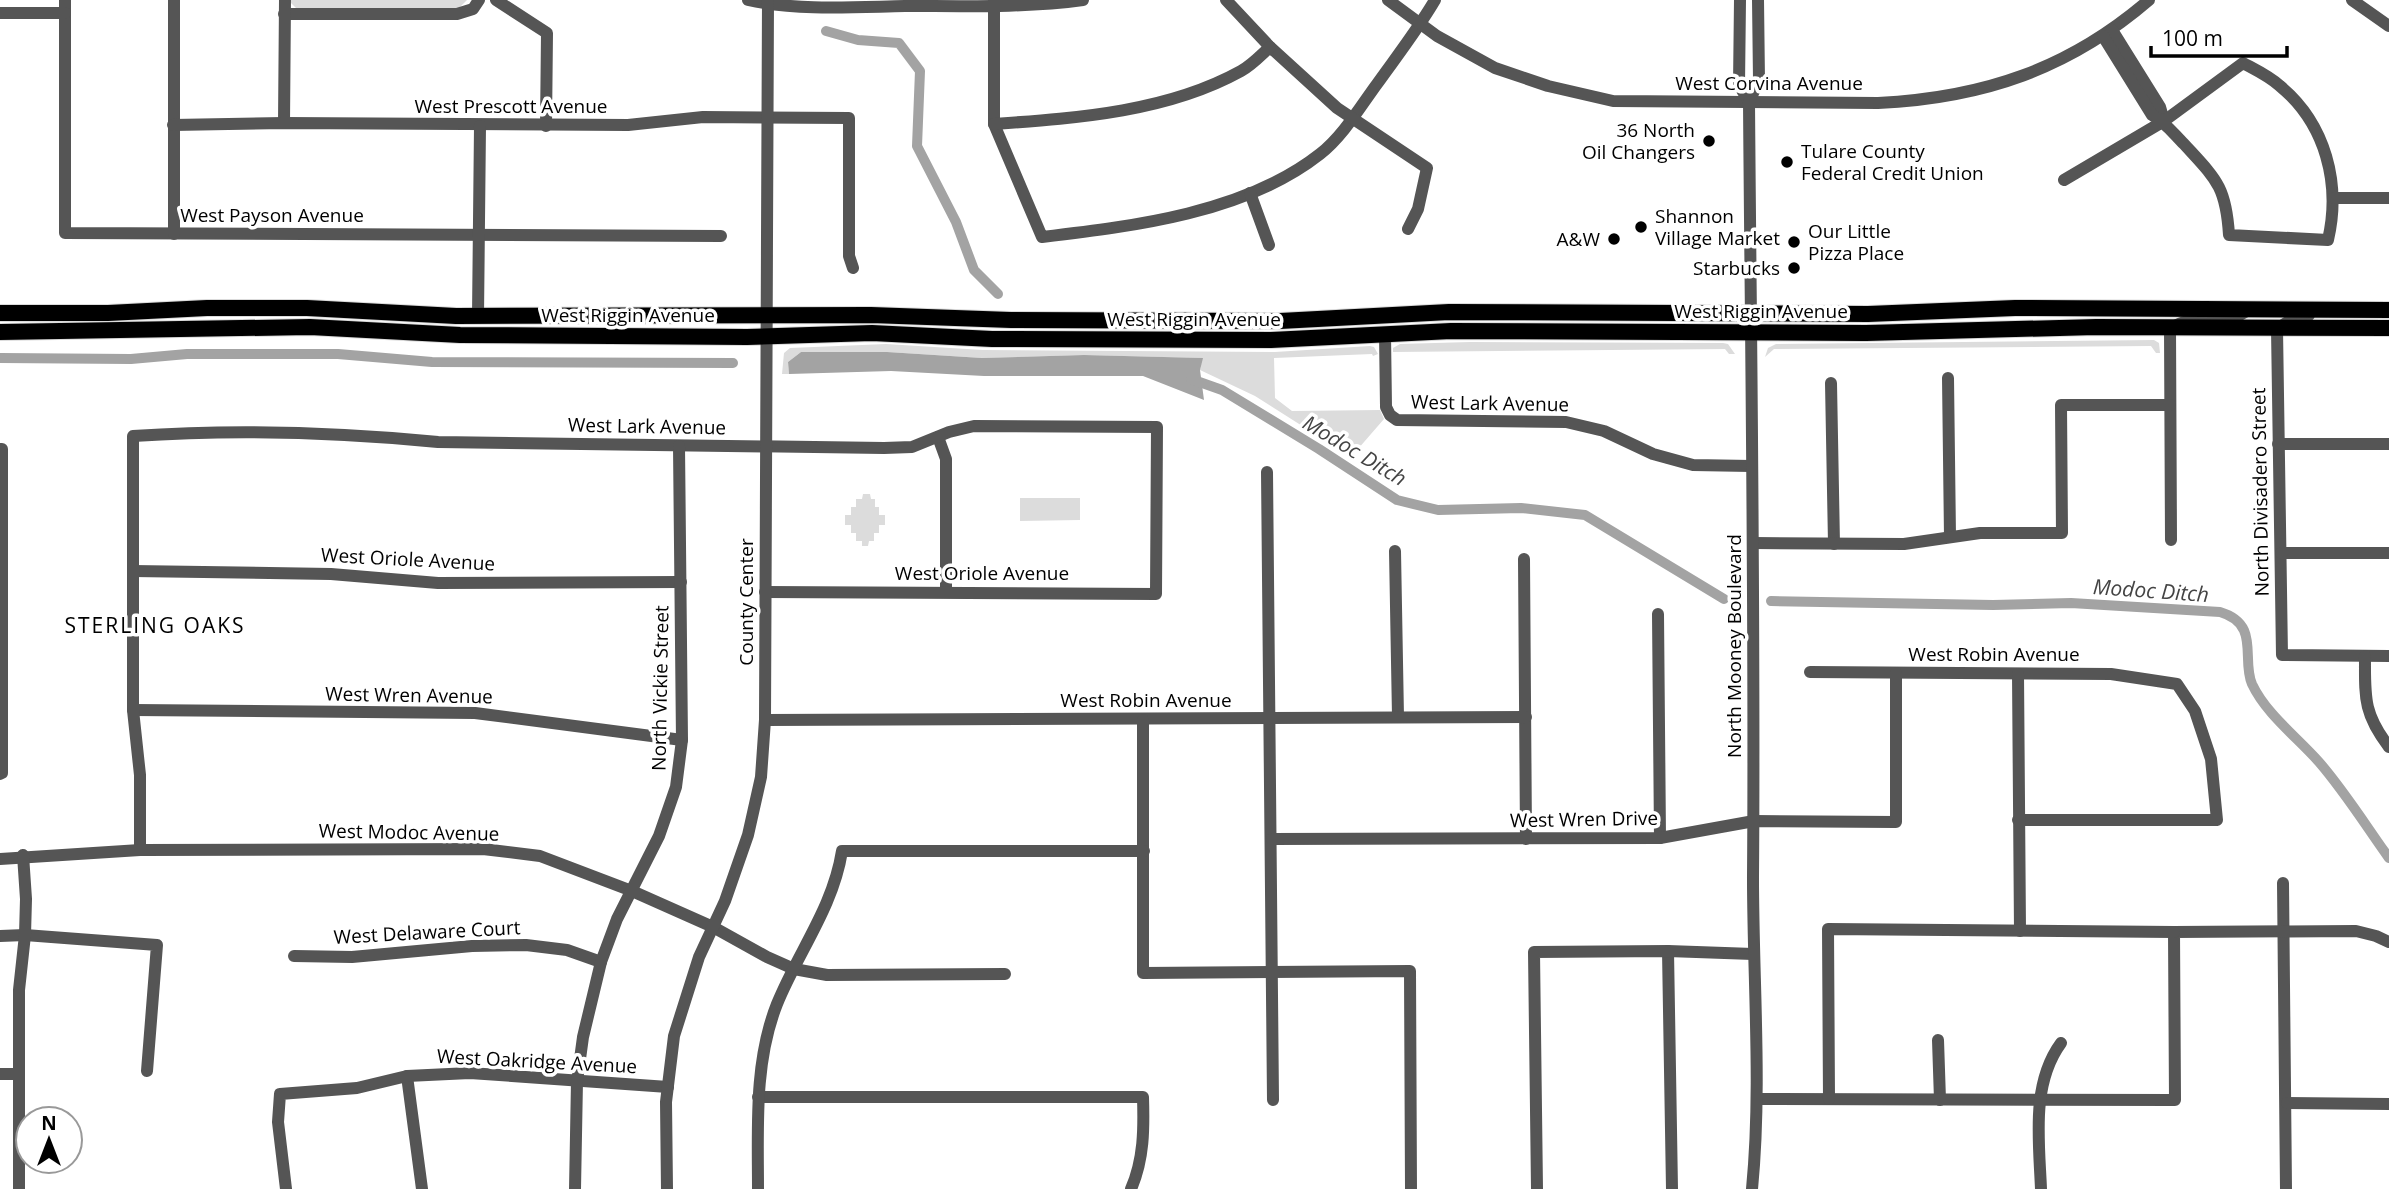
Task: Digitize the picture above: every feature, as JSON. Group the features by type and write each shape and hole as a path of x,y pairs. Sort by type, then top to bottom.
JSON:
{"main road":[{"name":"West Riggin Avenue","path":"0,313 307,308 478,316 892,315 1011,320 1280,321 1450,312 1868,314 2015,308 2389,310"},
{"path":"2096,327 2104,321 2147,317 2150,309"},
{"path":"350,329 374,321 458,326 470,323 478,316"},
{"name":"West Riggin Avenue","path":"0,332 111,332 220,327 350,329 449,335 768,336 872,333 992,339 1271,340 1451,331 1866,333 2096,327 2389,328"}],"street":[{"path":"174,0 174,234"},
{"path":"285,123 285,7 457,14 473,9 480,0"},
{"path":"496,0 547,33 546,126"},
{"path":"748,0 856,7 994,3 1022,6 1083,0"},
{"path":"1226,0 1270,47 1337,108 1427,168 1418,209 1408,229"},
{"name":"West Corvina Avenue","path":"1388,0 1437,36 1495,68 1548,86 1613,101 1878,103 1951,96 2032,73 2059,61 2107,33 2149,0"},
{"path":"994,3 994,124 1042,237 1150,222 1188,213 1275,183 1323,152 1352,118 1435,0"},
{"name":"North Mooney Boulevard","path":"1740,0 1740,85 1749,102"},
{"name":"North Mooney Boulevard","path":"1752,1189 1757,1099 1753,954 1749,102 1759,80 1758,0"},
{"path":"2352,0 2389,26"},
{"name":"County Center","path":"667,1189 668,1087 674,1036 699,957 725,901 748,835 761,777 765,720 768,2"},
{"path":"0,13 65,6"},
{"name":"West Payson Avenue","path":"65,6 65,233 721,236"},
{"path":"2064,180 2164,121 2243,63 2278,83 2309,117 2326,154 2333,198 2328,240 2229,235 2225,201 2219,184 2164,121 2161,107 2107,33"},
{"path":"994,124 1081,117 1157,102 1212,85 1244,69 1270,47"},
{"name":"West Prescott Avenue","path":"173,125 285,123 546,126 628,125 695,118 849,118 849,256 853,268"},
{"path":"478,316 480,126"},
{"path":"1250,193 1269,245"},
{"path":"2333,198 2389,198"},
{"path":"2171,540 2169,329 2185,320 2221,319 2240,315 2248,310"},
{"path":"2277,329 2301,315 2339,316 2353,310"},
{"name":"North Divisadero Street","path":"2277,329 2282,655 2365,656"},
{"name":"West Lark Avenue","path":"1385,334 1386,407 1390,415 1397,420 1566,422 1604,431 1653,454 1693,464 1751,466"},
{"path":"1948,378 1950,537"},
{"path":"1831,383 1834,544"},
{"path":"1753,543 1904,544 1980,533 2062,533 2061,405 2170,405"},
{"name":"West Lark Avenue","path":"133,571 133,436 176,433 370,435 438,442 899,448 912,447 949,432 974,426 1157,427 1156,594"},
{"path":"938,437 946,459 946,592"},
{"path":"2278,444 2389,444"},
{"name":"North Vickie Street","path":"575,1189 577,1081 583,1037 601,962 617,919 659,836 676,787 681,740 679,446"},
{"path":"1,449 1,774"},
{"path":"1267,472 1273,1100"},
{"path":"1395,551 1398,716"},
{"path":"2281,552 2389,553"},
{"path":"1524,559 1526,839"},
{"path":"133,571 133,710 139,775 140,850"},
{"name":"West Oriole Avenue","path":"133,571 331,574 438,583 681,582"},
{"name":"West Oriole Avenue","path":"765,592 1156,594"},
{"path":"1658,614 1660,838"},
{"path":"2389,656 2365,656 2367,708 2372,723 2389,747"},
{"name":"West Robin Avenue","path":"1810,672 2111,674 2176,684 2195,711 2211,759 2217,820 2018,820"},
{"name":"West Wren Drive","path":"1272,839 1660,838 1754,821 1896,822 1896,673"},
{"path":"2018,674 2020,931"},
{"name":"West Wren Avenue","path":"133,710 475,713 681,740"},
{"name":"West Robin Avenue","path":"765,720 1526,716"},
{"path":"1143,720 1143,973 1410,971 1411,1189"},
{"name":"West Modoc Avenue","path":"0,859 23,855 140,850 483,849 540,856 632,891 713,927 794,969 827,975 1005,974"},
{"path":"758,1189 758,1097 765,1051 777,1005 822,914 842,851 1144,851"},
{"path":"19,1189 19,990 26,899 23,855"},
{"path":"2283,883 2286,1189"},
{"path":"1829,1099 1828,929 2356,931 2389,942"},
{"path":"1757,1099 2175,1100 2175,932"},
{"path":"0,936 25,935 157,945 147,1071"},
{"name":"West Delaware Court","path":"294,956 352,957 472,946 526,945 567,950 601,962"},
{"path":"1537,1189 1534,952 1668,951 1753,954"},
{"path":"1668,951 1672,1189"},
{"path":"1938,1041 1940,1100"},
{"path":"2041,1189 2039,1101 2049,1059 2061,1043"},
{"name":"West Oakridge Avenue","path":"286,1189 278,1122 280,1094 357,1088 407,1076 470,1073 668,1087"},
{"path":"0,1074 18,1074"},
{"path":"407,1076 422,1189"},
{"path":"758,1097 1143,1097 1144,1139 1137,1175 1131,1189"},
{"path":"2287,1103 2389,1104"}],"shaded area":[{"path":"288,0 467,0 458,9 298,10"},
{"path":"2154,340 2159,343 2160,353 2156,353 2151,346 1774,349 1765,357 1768,348 1776,344"},
{"path":"1723,343 1728,344 1735,354 1729,354 1725,349 1393,352 1393,348 1400,344"},
{"path":"886,344 983,350 1275,352 1370,346 1374,347 1378,354 1274,358 1275,398 1292,411 1380,410 1384,419 1351,457 1255,396 1200,370 1202,358 1084,355 982,358 887,352 801,352 788,362 789,374 782,374 784,353 790,348"},
{"path":"801,352 887,352 982,358 1084,355 1203,358 1200,370 1204,400 1143,376 984,376 891,371 789,374 788,362"},
{"path":"863,494 870,494 871,499 875,499 875,507 879,507 879,515 885,515 885,525 879,525 879,533 874,533 874,541 869,541 868,546 862,546 862,541 856,541 856,533 851,533 851,525 845,525 845,515 851,515 851,507 856,507 856,499 862,499"},
{"path":"1020,498 1080,498 1080,520 1020,521"}],"waterway":[{"path":"826,31 858,40 899,43 920,71 917,146 956,222 974,270 998,294"},
{"path":"0,358 131,359 187,354 338,354 432,362 733,363"},
{"name":"Modoc Ditch","path":"1191,379 1222,390 1397,500 1438,510 1521,508 1585,515 1724,599"},
{"name":"Modoc Ditch","path":"1771,601 1993,605 2071,603 2220,612 2233,618 2245,633 2249,674 2258,695 2274,716 2329,773 2389,858"}],"place":[{"name":"36 North Oil Changers","path":"1709,141"},
{"name":"Tulare County Federal Credit Union","path":"1787,162"},
{"name":"Shannon Village Market","path":"1641,227"},
{"name":"A&W","path":"1614,239"},
{"name":"Our Little Pizza Place","path":"1794,242"},
{"name":"Starbucks","path":"1794,268"}],"district":[{"name":"STERLING OAKS","path":"155,625"}]}
